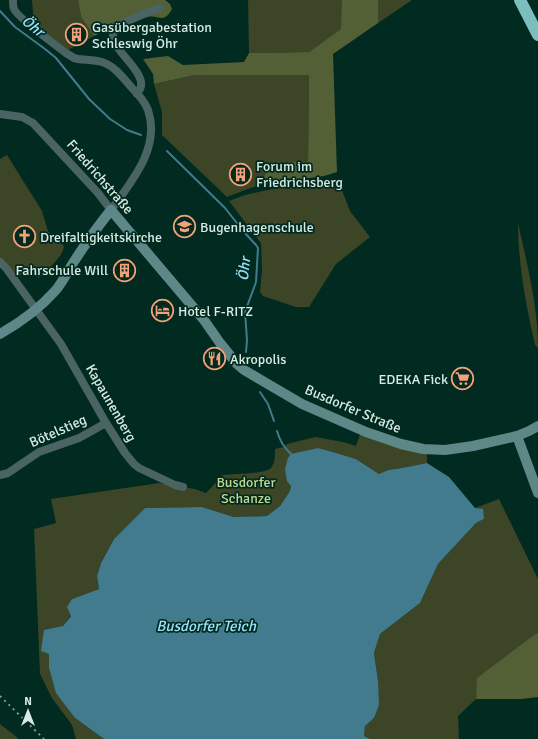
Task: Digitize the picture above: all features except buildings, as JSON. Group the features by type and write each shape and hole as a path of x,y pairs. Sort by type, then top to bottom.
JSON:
{"highway":[{"path":"520,0 538,36"},
{"path":"528,0 538,19"}],"street":[{"path":"0,334 36,310 56,290 91,236 135,177 144,161 150,141 151,128 148,109 117,71 102,62 74,58 65,52 23,20 15,12 13,0"},
{"path":"137,94 142,87 141,79 117,47 112,36 118,27 132,19 159,8"},
{"name":"Friedrichstraße","path":"0,114 22,117 33,123 98,193 204,320 220,343 244,370"},
{"name":"Kapaunenberg","path":"0,262 6,268 61,344 125,453 139,468 175,485 183,486"},
{"name":"Busdorfer Straße","path":"244,370 316,411 366,432 400,444 423,450 445,450 473,446 517,436 538,426"},
{"name":"Bötelstieg","path":"0,475 8,473 39,452 79,438 106,423"},
{"path":"517,436 538,493"}],"green space":[{"path":"32,0 78,0 81,17 94,36 68,50 34,25"},
{"path":"78,0 165,0 170,4 172,9 166,17 147,17 121,29 115,26 94,36 81,17"},
{"path":"248,0 342,0 342,29 309,52 249,53"},
{"path":"342,0 378,0 378,23 333,54 337,172 324,176 260,185 271,162 308,162 309,75 195,75 154,84 153,74 143,59 168,56 183,65 244,62 249,53 309,52 341,29"},
{"path":"378,0 412,0 378,23"},
{"path":"195,75 309,75 308,162 271,162 260,185 227,197 162,135 162,112 154,84"},
{"path":"7,155 42,211 48,231 64,246 58,259 39,278 30,271 15,278 0,259 0,159"},
{"path":"338,180 350,211 370,237 336,264 309,307 296,307 263,296 260,292 262,270 261,243 229,201 245,195 272,189"},
{"path":"518,223 534,301 538,332 538,348 535,345 523,284 519,254"},
{"name":"Busdorfer Schanze","path":"360,434 427,454 427,463 388,470 379,474 356,459 318,448 308,451 290,491 280,506 267,516 234,517 202,507 145,508 114,539 101,563 97,576 99,589 72,599 71,615 63,626 49,654 49,668 75,718 104,739 76,739 72,725 52,698 40,674 34,529 56,523 51,499 159,483 195,489 206,493 223,475 256,473 268,470 273,464 275,449 284,447 287,444 315,437 356,446"},
{"path":"499,499 538,579 538,633 478,678 476,699 458,716 459,739 370,739 364,736 365,725 374,718 378,681 374,653 380,634 420,603 438,564 476,523 484,519 475,508"},
{"path":"538,633 538,697 522,699 476,699 477,678"},
{"path":"0,724 18,738 18,739 0,739"}],"water":[{"name":"Busdorfer Teich","path":"318,448 356,459 379,474 388,470 427,463 449,477 475,508 483,509 484,519 476,523 438,564 420,603 380,634 374,653 378,681 379,705 374,718 365,726 364,736 370,739 104,739 75,718 56,693 49,668 49,654 41,651 44,630 63,626 71,616 67,607 72,599 99,589 97,576 101,563 114,539 145,508 202,507 234,517 267,516 280,506 290,491 291,486 287,481 285,469 288,458 291,454"}],"waterway":[{"name":"Öhr","path":"0,11 15,27 56,58 89,99 110,119 127,130 141,135"},
{"name":"Öhr","path":"167,151 225,208 258,248 256,282 245,312 247,340 246,352"},
{"name":"Öhr","path":"260,392 268,404 274,421"},
{"name":"Öhr","path":"277,431 282,443 291,454"}],"railway":[{"path":"0,696 44,739"}],"place":[{"name":"Gasübergabestation Schleswig Öhr","path":"77,35"},
{"name":"Forum im Friedrichsberg","path":"241,174"},
{"name":"Bugenhagenschule","path":"185,227"},
{"name":"Dreifaltigkeitskirche","path":"25,237"},
{"name":"Fahrschule Will","path":"124,270"},
{"name":"Hotel F-RITZ","path":"163,311"},
{"name":"Akropolis","path":"214,359"},
{"name":"EDEKA Fick","path":"463,379"}]}
